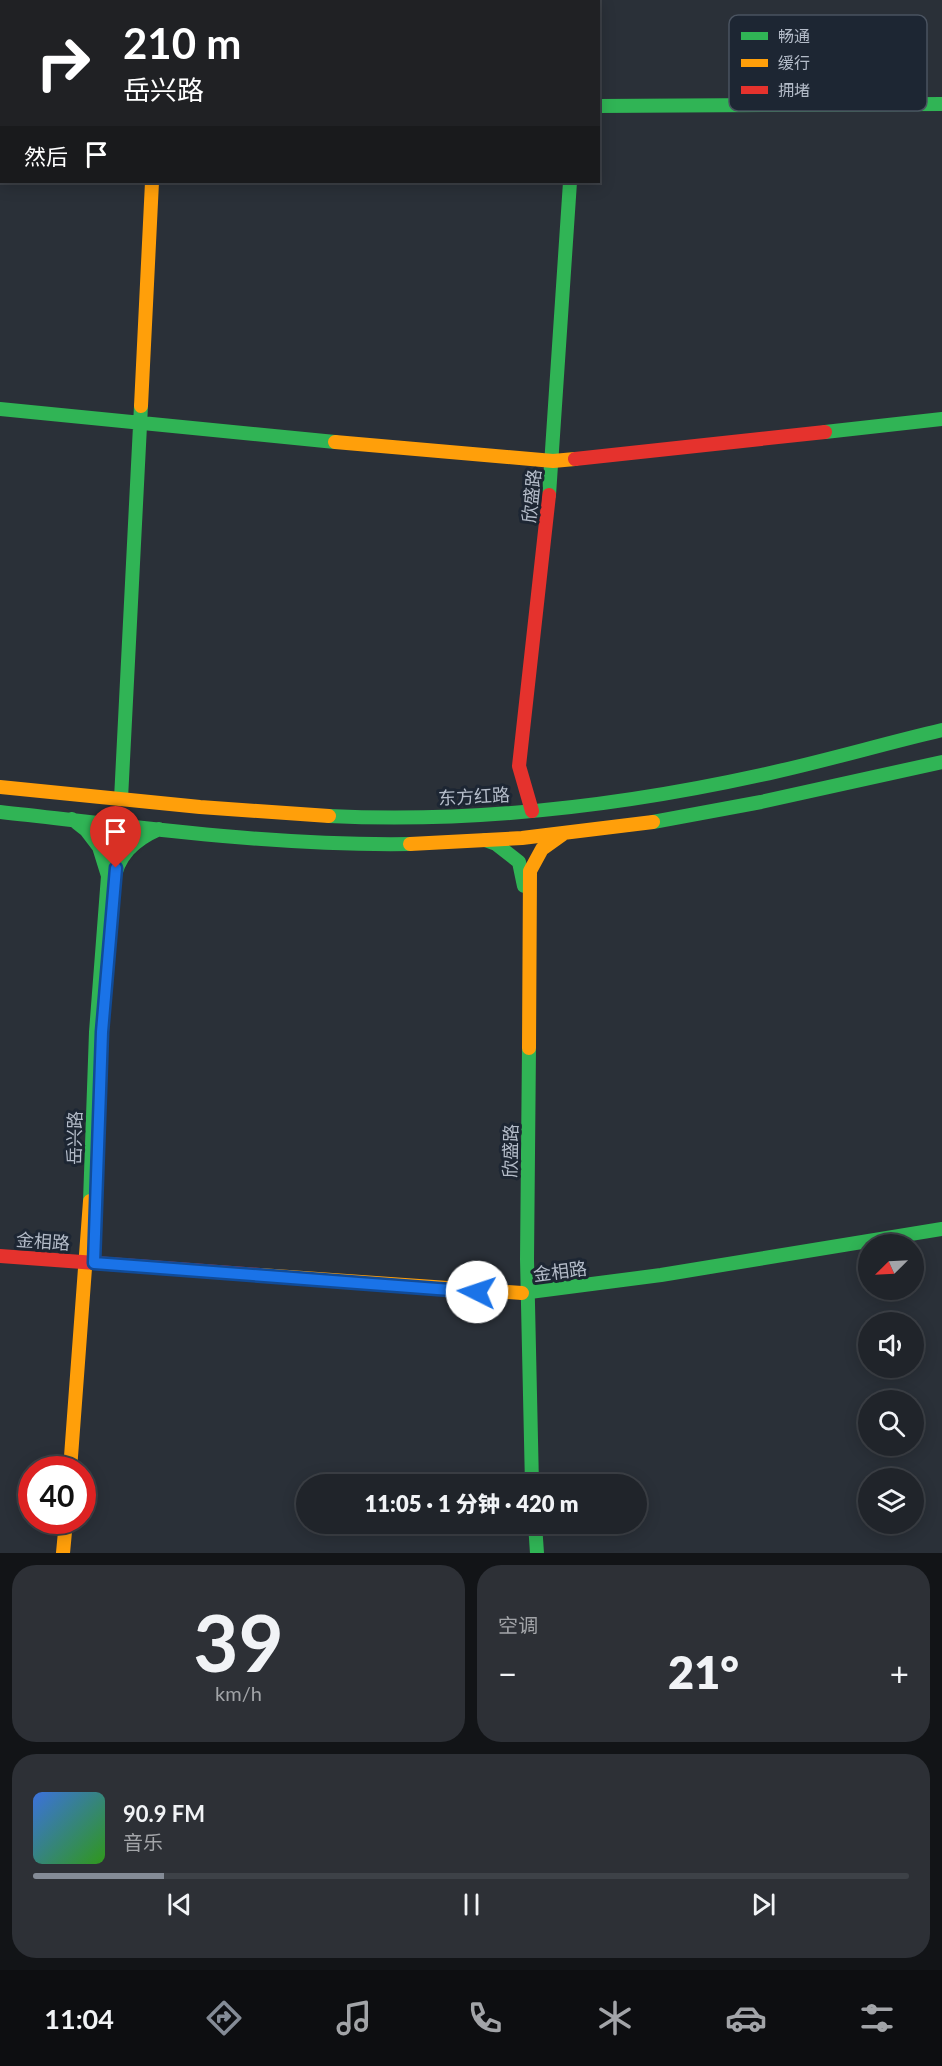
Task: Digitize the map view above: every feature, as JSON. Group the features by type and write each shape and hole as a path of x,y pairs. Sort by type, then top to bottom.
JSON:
{"street":[{"path":"927,104 942,104"},
{"path":"600,106 729,105"},
{"path":"121,799 152,183"},
{"name":"欣盛路","path":"532,811 519,766 553,461 570,183"},
{"path":"0,409 139,424 553,461 942,419"},
{"name":"东方红路","path":"0,787 319,816 428,817 532,811 704,786 835,758 942,730"},
{"path":"0,812 159,829 326,843 390,844 485,840 564,834 676,817 942,762"},
{"name":"岳兴路","path":"71,1456 90,1266 98,998 108,876 99,847 86,830 72,819"},
{"name":"岳兴路","path":"77,1456 90,1266 102,1032 114,876 126,850 141,837 159,829"},
{"name":"欣盛路","path":"532,1474 525,1297 530,871 533,860 544,847 564,834"},
{"name":"欣盛路","path":"485,840 515,858 523,874 526,1474"},
{"name":"金相路","path":"525,1297 942,1229"},
{"path":"924,1239 942,1236"},
{"name":"金相路","path":"0,1256 457,1299 525,1297 858,1249"},
{"name":"金相路","path":"0,1263 90,1266"},
{"path":"63,1553 65,1534"},
{"path":"69,1553 71,1534"},
{"path":"530,1534 531,1553"},
{"path":"536,1534 537,1553"}],"traffic: fast":[{"path":"927,104 942,104"},
{"path":"600,106 729,105"},
{"path":"549,495 570,183"},
{"path":"121,799 141,406"},
{"path":"0,409 335,442"},
{"path":"825,432 942,419"},
{"path":"329,816 438,817 546,810 601,803 761,775 942,730"},
{"path":"653,822 761,802 942,762"},
{"path":"0,812 256,839 410,844"},
{"path":"72,819 86,830 99,847 108,876 96,1032 90,1201"},
{"path":"113,883 119,864 128,850 142,838 159,829"},
{"path":"485,840 496,844 519,862 524,886"},
{"path":"529,1048 527,1259 532,1474"},
{"path":"522,1293 661,1275 942,1229"},
{"path":"536,1534 537,1553"}],"traffic: slow":[{"path":"141,406 152,183"},
{"path":"335,442 553,461 575,459"},
{"path":"0,787 200,807 329,816"},
{"path":"410,844 522,838 653,822"},
{"path":"529,1048 530,871 542,849 563,834"},
{"path":"71,1456 90,1201"},
{"path":"260,1275 522,1293"},
{"path":"63,1553 65,1534"}],"traffic: jam":[{"path":"575,459 825,432"},
{"path":"532,811 519,766 549,495"},
{"path":"0,1256 260,1275"}],"route":[{"path":"116,868 107,951 102,1032 94,1263 477,1292"}]}
